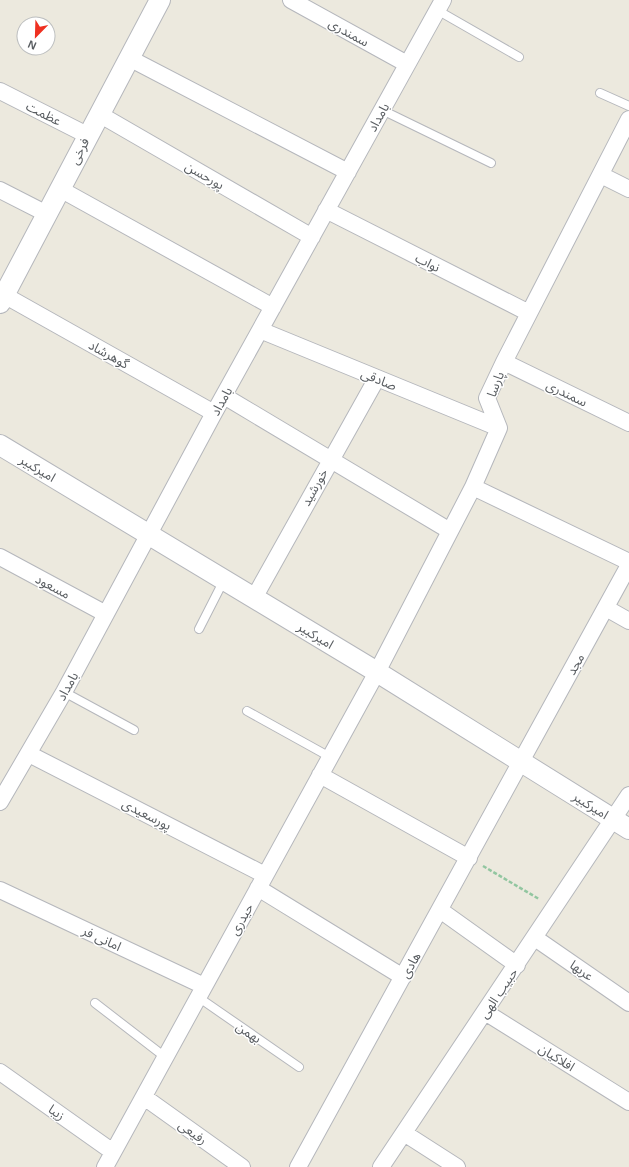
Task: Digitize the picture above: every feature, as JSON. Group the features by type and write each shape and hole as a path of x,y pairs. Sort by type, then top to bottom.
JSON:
{"street":[{"name":"فرخی","path":"2,299 160,0"},
{"name":"سمندری","path":"291,0 407,64"},
{"name":"بامداد","path":"0,802 64,692 214,413 440,5"},
{"path":"129,58 348,172"},
{"name":"عظمت","path":"0,91 88,135"},
{"name":"پورحسن","path":"99,114 312,237"},
{"name":"پارسا","path":"499,428 487,398 629,119"},
{"path":"601,175 629,189"},
{"path":"60,189 273,307"},
{"path":"0,190 47,214"},
{"name":"نواب","path":"326,210 529,314"},
{"name":"گوهرشاد","path":"2,299 214,413"},
{"name":"صادقی","path":"260,330 499,428"},
{"name":"سمندری","path":"504,362 629,423"},
{"name":"خورشید","path":"254,598 330,459 377,378"},
{"path":"224,396 450,531"},
{"path":"377,672 473,487 499,428"},
{"name":"امیرکبیر","path":"0,445 377,672 622,824"},
{"path":"473,487 629,562"},
{"name":"مسعود","path":"0,557 106,614"},
{"name":"مجد","path":"522,762 629,565"},
{"path":"606,608 629,621"},
{"name":"حیدری","path":"108,1163 377,672"},
{"name":"پورسعیدی","path":"29,754 262,882 403,977"},
{"name":"هادی","path":"298,1167 522,762"},
{"path":"320,775 469,858"},
{"name":"حبیب الهی","path":"381,1167 555,908 622,824 629,796"},
{"name":"امانی فر","path":"0,890 201,992"},
{"path":"440,910 517,965"},
{"name":"عربها","path":"535,938 629,1003"},
{"name":"افلاکیان","path":"485,1012 629,1102"},
{"name":"زیبا","path":"0,1072 108,1163"},
{"name":"رفیعی","path":"144,1097 242,1167"},
{"path":"404,1133 457,1167"}],"lane":[{"path":"440,5 519,57"},
{"path":"600,93 629,106"},
{"path":"382,110 491,163"},
{"path":"199,629 224,580"},
{"path":"64,692 134,730"},
{"path":"247,711 330,756"},
{"name":"بهمن","path":"201,992 299,1067"},
{"path":"95,1003 165,1057"}],"path":[{"path":"469,858 555,908"}]}
